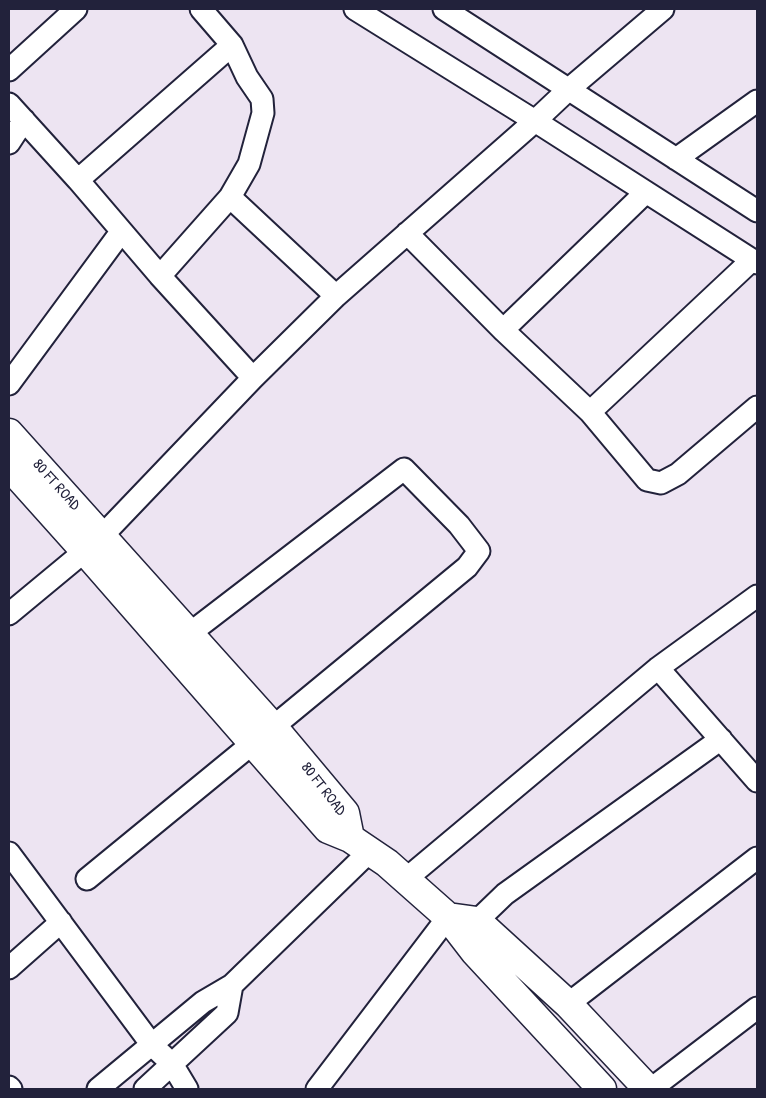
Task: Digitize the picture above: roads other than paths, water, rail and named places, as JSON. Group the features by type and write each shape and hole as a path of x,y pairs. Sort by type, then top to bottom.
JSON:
{"main road":[{"name":"80 FT ROAD","path":"9,433 94,544 263,735 345,813 359,845"},
{"name":"80 FT ROAD","path":"9,466 189,634 263,735"},
{"path":"359,845 406,879 448,917 475,952 602,1089"},
{"path":"448,917 477,921 568,1004 649,1089"}],"street":[{"path":"9,70 76,9"},
{"path":"160,276 230,197 249,164 263,113 262,98 247,77 232,46 201,9"},
{"path":"355,9 754,261 590,412"},
{"path":"9,614 94,544 253,378 336,296 569,89 663,9"},
{"path":"453,11 569,89 757,210"},
{"path":"78,180 232,46"},
{"path":"676,159 757,102"},
{"path":"9,104 78,180 160,276 253,378"},
{"path":"9,143 24,120"},
{"path":"503,330 646,192"},
{"path":"230,197 336,296"},
{"path":"9,384 121,232"},
{"path":"407,233 503,330 590,412 647,480 661,483 678,474 757,407"},
{"path":"87,878 467,567 479,551 459,525 404,469 189,634"},
{"path":"406,879 658,668 757,596"},
{"path":"658,668 757,781"},
{"path":"477,921 505,894 720,739"},
{"path":"98,1089 203,1002 232,985 359,845"},
{"path":"9,853 152,1045 172,1064 188,1089"},
{"path":"568,1004 757,858"},
{"path":"317,1089 448,917"},
{"path":"9,968 60,922"},
{"path":"145,1089 228,1012 232,985"},
{"path":"649,1089 757,1008"}]}
